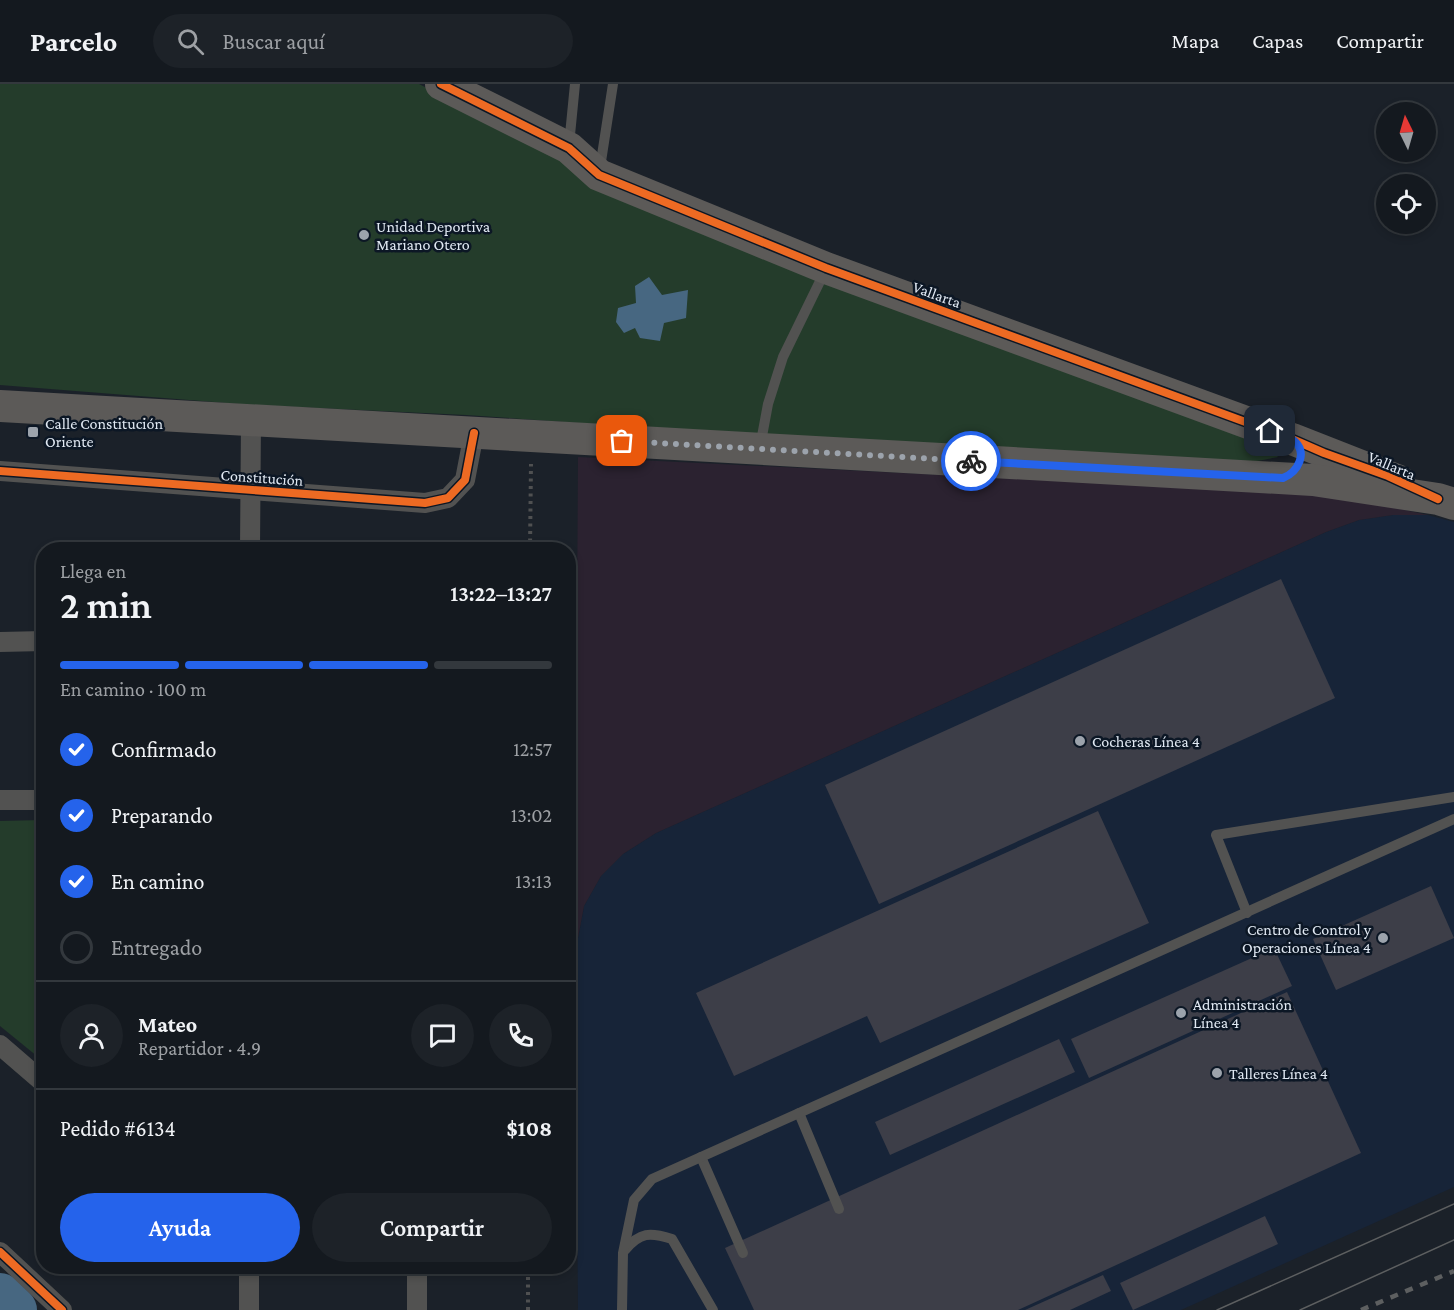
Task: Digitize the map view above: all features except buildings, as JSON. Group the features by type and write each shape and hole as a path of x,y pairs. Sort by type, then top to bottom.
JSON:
{"main road":[{"name":"Vallarta","path":"441,84 569,148 599,175 826,268 1292,439 1388,476 1446,502"},
{"path":"0,405 1313,480 1446,502"},
{"path":"1276,478 1290,476 1300,464 1300,451 1292,439"}],"street":[{"path":"250,542 251,420"},
{"name":"Constitución","path":"0,471 425,502 448,498 465,480 474,433"},
{"path":"0,642 36,641"},
{"path":"0,800 36,800"},
{"path":"0,1045 36,1076"},
{"path":"0,1252 62,1310"},
{"path":"249,1274 249,1310"},
{"path":"417,1274 417,1310"}],"lane":[{"path":"569,148 575,84"},
{"path":"599,175 613,84"},
{"path":"760,449 768,404 783,357 826,268"},
{"path":"1247,913 1216,834 1454,797"},
{"path":"622,1310 623,1253 634,1200 652,1179 1454,819"},
{"path":"799,1113 839,1209"},
{"path":"701,1157 742,1253"},
{"path":"623,1253 634,1239 654,1233 672,1239 713,1310"}],"path":[{"path":"530,542 531,436"},
{"path":"528,1274 528,1310"}],"shaded area":[{"path":"649,277 662,295 688,290 686,318 664,323 660,341 640,338 635,328 624,333 616,322 618,308 636,303 635,286"},
{"path":"578,457 1330,494 1428,515 1393,515 1359,520 1326,532 656,833 623,854 601,876 584,906 576,949"},
{"path":"1393,515 1428,515 1454,522 1454,1187 1181,1310 578,1310 576,949 584,906 601,876 623,854 656,833 1326,532 1359,520"}],"green space":[{"name":"Unidad Deportiva Mariano Otero","path":"0,84 419,84 561,157 1259,437 1278,457 1236,465 1194,466 466,415 252,405 0,385"},
{"path":"36,820 36,1055 0,1026 0,821"}],"waterway":[{"path":"0,1296 14,1310"}],"tram line":[{"path":"1217,1310 1454,1204"},
{"path":"1300,1310 1454,1240"}],"railway":[{"path":"1361,1310 1454,1271"}],"cycle path":[{"path":"441,84 569,148 599,175 826,268 1292,439 1388,476 1438,499"},
{"path":"0,471 425,503 448,498 465,480 474,433"},
{"path":"0,1252 62,1310"}],"way so far":[{"path":"622,441 971,461"}],"place":[{"name":"Unidad Deportiva Mariano Otero","path":"364,235"},
{"name":"Calle Constitución Oriente","path":"33,432"},
{"name":"Cocheras Línea 4","path":"1080,741"},
{"name":"Centro de Control y Operaciones Línea 4","path":"1383,938"},
{"name":"Administración Línea 4","path":"1181,1013"},
{"name":"Talleres Línea 4","path":"1217,1073"}],"route":[{"path":"971,461 1276,478 1290,476 1300,464 1301,457 1297,444 1292,439 1270,431"}]}
